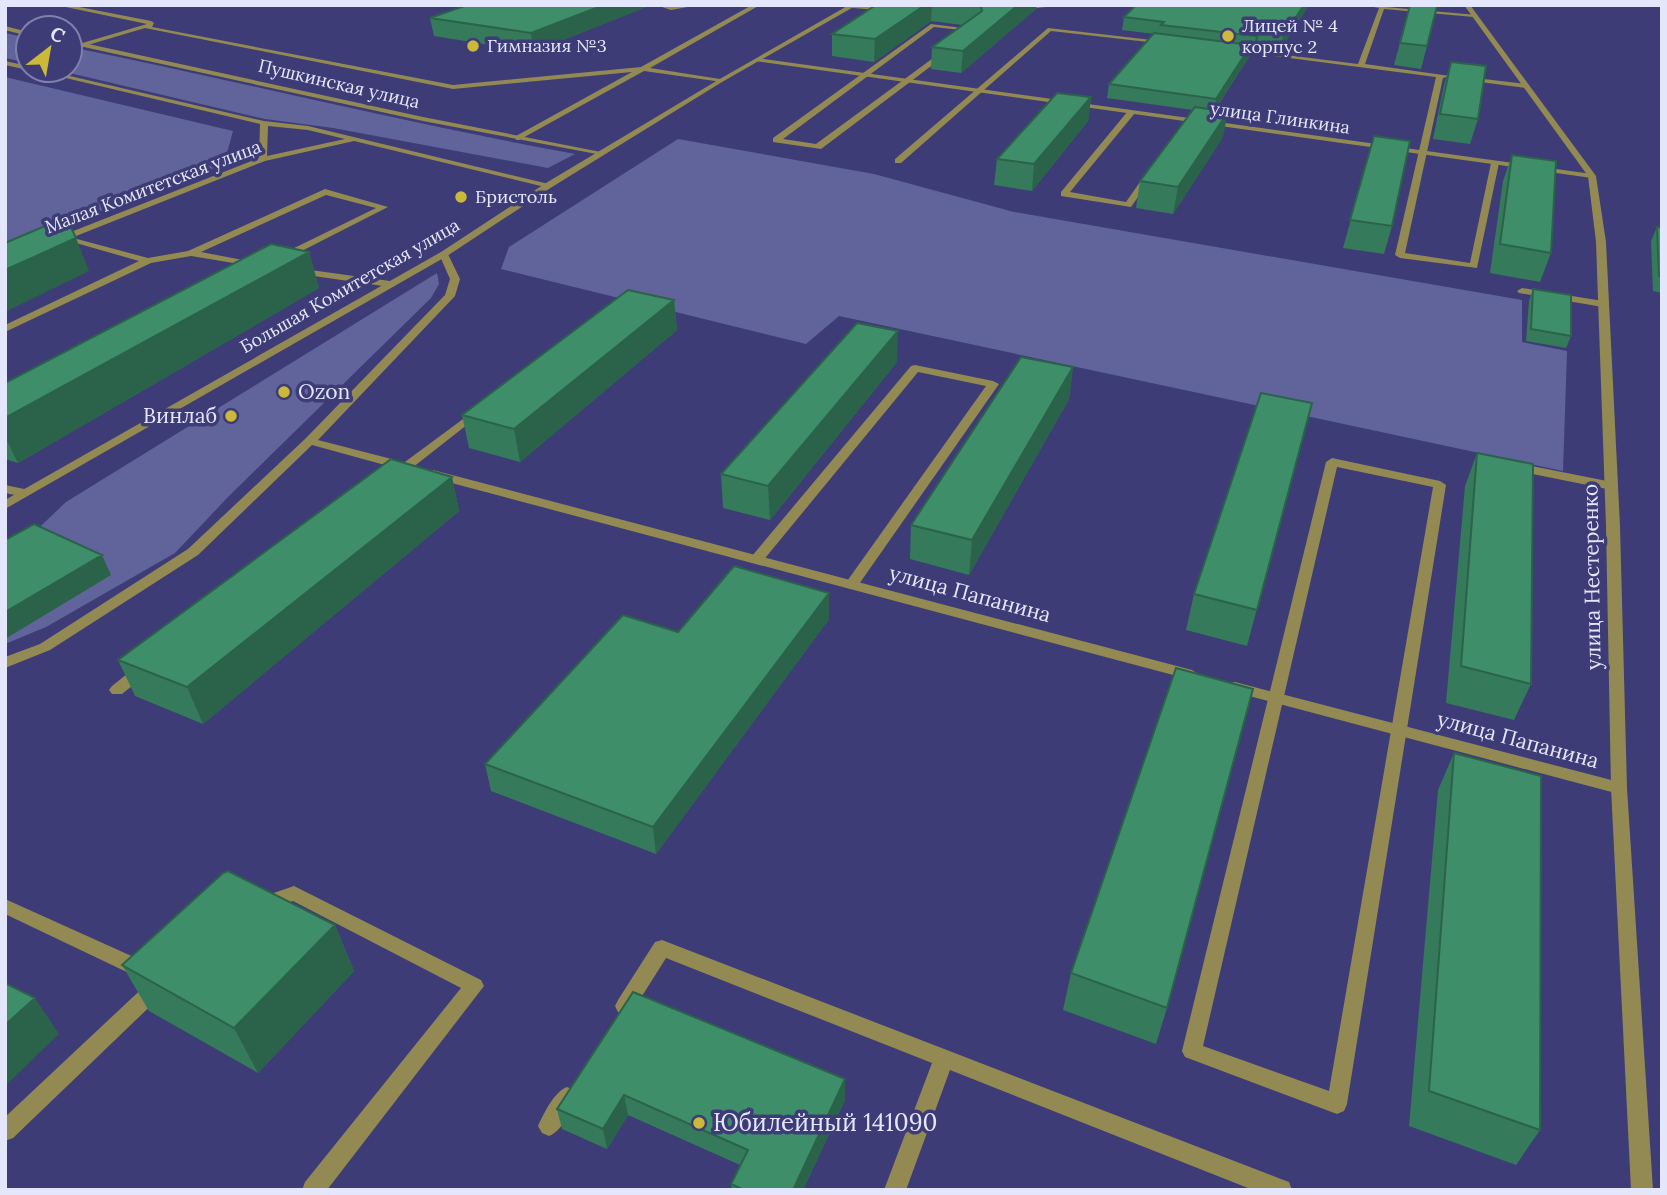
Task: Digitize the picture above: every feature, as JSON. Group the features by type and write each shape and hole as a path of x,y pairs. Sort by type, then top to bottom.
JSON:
{"street":[{"path":"59,5 151,23 148,28 453,87 643,69 720,81"},
{"path":"659,5 671,8 696,5"},
{"path":"519,138 757,5"},
{"path":"823,5 891,9"},
{"path":"1015,8 1060,5"},
{"path":"1366,5 1471,10"},
{"name":"Большая Комитетская улица","path":"5,505 444,254 720,81 851,7"},
{"path":"1361,66 1382,7"},
{"name":"улица Нестеренко","path":"1471,10 1592,176 1601,242 1612,486 1619,788 1642,1190"},
{"path":"84,44 150,25"},
{"path":"933,25 976,30 907,82 818,147 776,140 933,25"},
{"path":"898,161 1050,29 1172,43"},
{"name":"Пушкинская улица","path":"84,46 423,119 602,153"},
{"path":"1226,50 1526,86"},
{"name":"улица Глинкина","path":"757,60 1592,176"},
{"path":"1440,75 1400,255 1474,265 1495,163"},
{"path":"84,81 264,123 309,128 549,186"},
{"path":"1131,113 1064,194 1128,205 1157,163"},
{"path":"1179,132 1187,121"},
{"path":"263,159 264,123"},
{"name":"Малая Комитетская улица","path":"41,247 263,159 355,139"},
{"path":"5,329 148,261 191,253 325,192 384,207 277,260"},
{"path":"65,237 148,261"},
{"path":"191,253 265,266 253,273"},
{"path":"5,663 45,647 192,552 310,441 375,370 450,296 456,279 444,254"},
{"path":"290,270 390,284"},
{"path":"1522,290 1603,304"},
{"path":"757,559 915,368 993,384 852,584"},
{"path":"384,483 494,399"},
{"name":"улица Папанина","path":"310,441 1619,788"},
{"path":"1332,462 1440,485 1400,730 1337,1104 1192,1051 1332,462"},
{"path":"1513,466 1612,486"},
{"path":"5,489 25,493"},
{"path":"117,690 149,665"},
{"path":"249,908 294,893 474,986 313,1190"},
{"path":"5,906 169,976 5,1130"},
{"path":"612,1027 662,948 1281,1190"},
{"path":"895,1190 944,1059"},
{"path":"549,1126 577,1082"}],"shaded area":[{"path":"5,33 14,35 14,60 5,58"},
{"path":"84,50 575,154 548,168 333,128 265,119 84,76"},
{"path":"5,77 14,79 14,84 35,84 233,131 224,164 5,250"},
{"path":"678,139 874,174 1014,212 1522,300 1522,342 1567,351 1563,471 839,316 806,344 501,269 509,247"},
{"path":"437,273 439,284 431,298 228,497 175,553 46,627 5,644 5,560 66,502"}],"building":[{"path":"467,5 604,5 531,33 430,18"},
{"path":"876,5 925,5 875,39 832,34"},
{"path":"972,5 1018,5 963,51 932,47 982,11 981,6"},
{"path":"1136,5 1304,5 1283,36 1259,33 1256,36 1161,25 1164,22 1124,17"},
{"path":"1410,5 1437,6 1427,46 1400,43"},
{"path":"1154,33 1251,45 1216,99 1109,84"},
{"path":"1451,62 1486,66 1478,119 1440,114"},
{"path":"1057,93 1091,97 1034,164 997,159"},
{"path":"1195,107 1228,112 1178,187 1140,181"},
{"path":"1374,136 1410,141 1392,226 1350,220"},
{"path":"1512,155 1556,161 1551,253 1500,244"},
{"path":"66,217 76,238 5,270 5,243"},
{"path":"1657,227 1662,228 1662,276 1659,276"},
{"path":"271,244 309,252 5,418 5,383"},
{"path":"1533,289 1571,295 1571,336 1531,329"},
{"path":"628,290 674,300 514,429 462,415"},
{"path":"857,323 898,331 768,486 721,474"},
{"path":"1021,357 1073,367 972,540 911,525"},
{"path":"1261,393 1312,403 1257,610 1194,594"},
{"path":"1477,453 1533,464 1531,684 1461,666"},
{"path":"391,459 452,477 187,687 118,660"},
{"path":"34,524 102,555 5,612 5,540"},
{"path":"734,566 829,593 653,827 485,764 623,615 678,632"},
{"path":"1176,668 1253,689 1167,1008 1071,973"},
{"path":"1454,753 1541,776 1540,1130 1429,1091"},
{"path":"228,871 335,925 234,1028 122,965"},
{"path":"5,983 35,998 5,1025"},
{"path":"633,992 845,1079 793,1190 744,1190 731,1184 748,1150 624,1095 603,1129 557,1109"}],"place":[{"name":"Лицей № 4 корпус 2","path":"1228,36"},
{"name":"Гимназия №3","path":"473,46"},
{"name":"Бристоль","path":"461,197"},
{"name":"Ozon","path":"284,392"},
{"name":"Винлаб","path":"231,416"},
{"name":"Юбилейный 141090","path":"699,1123"}]}
